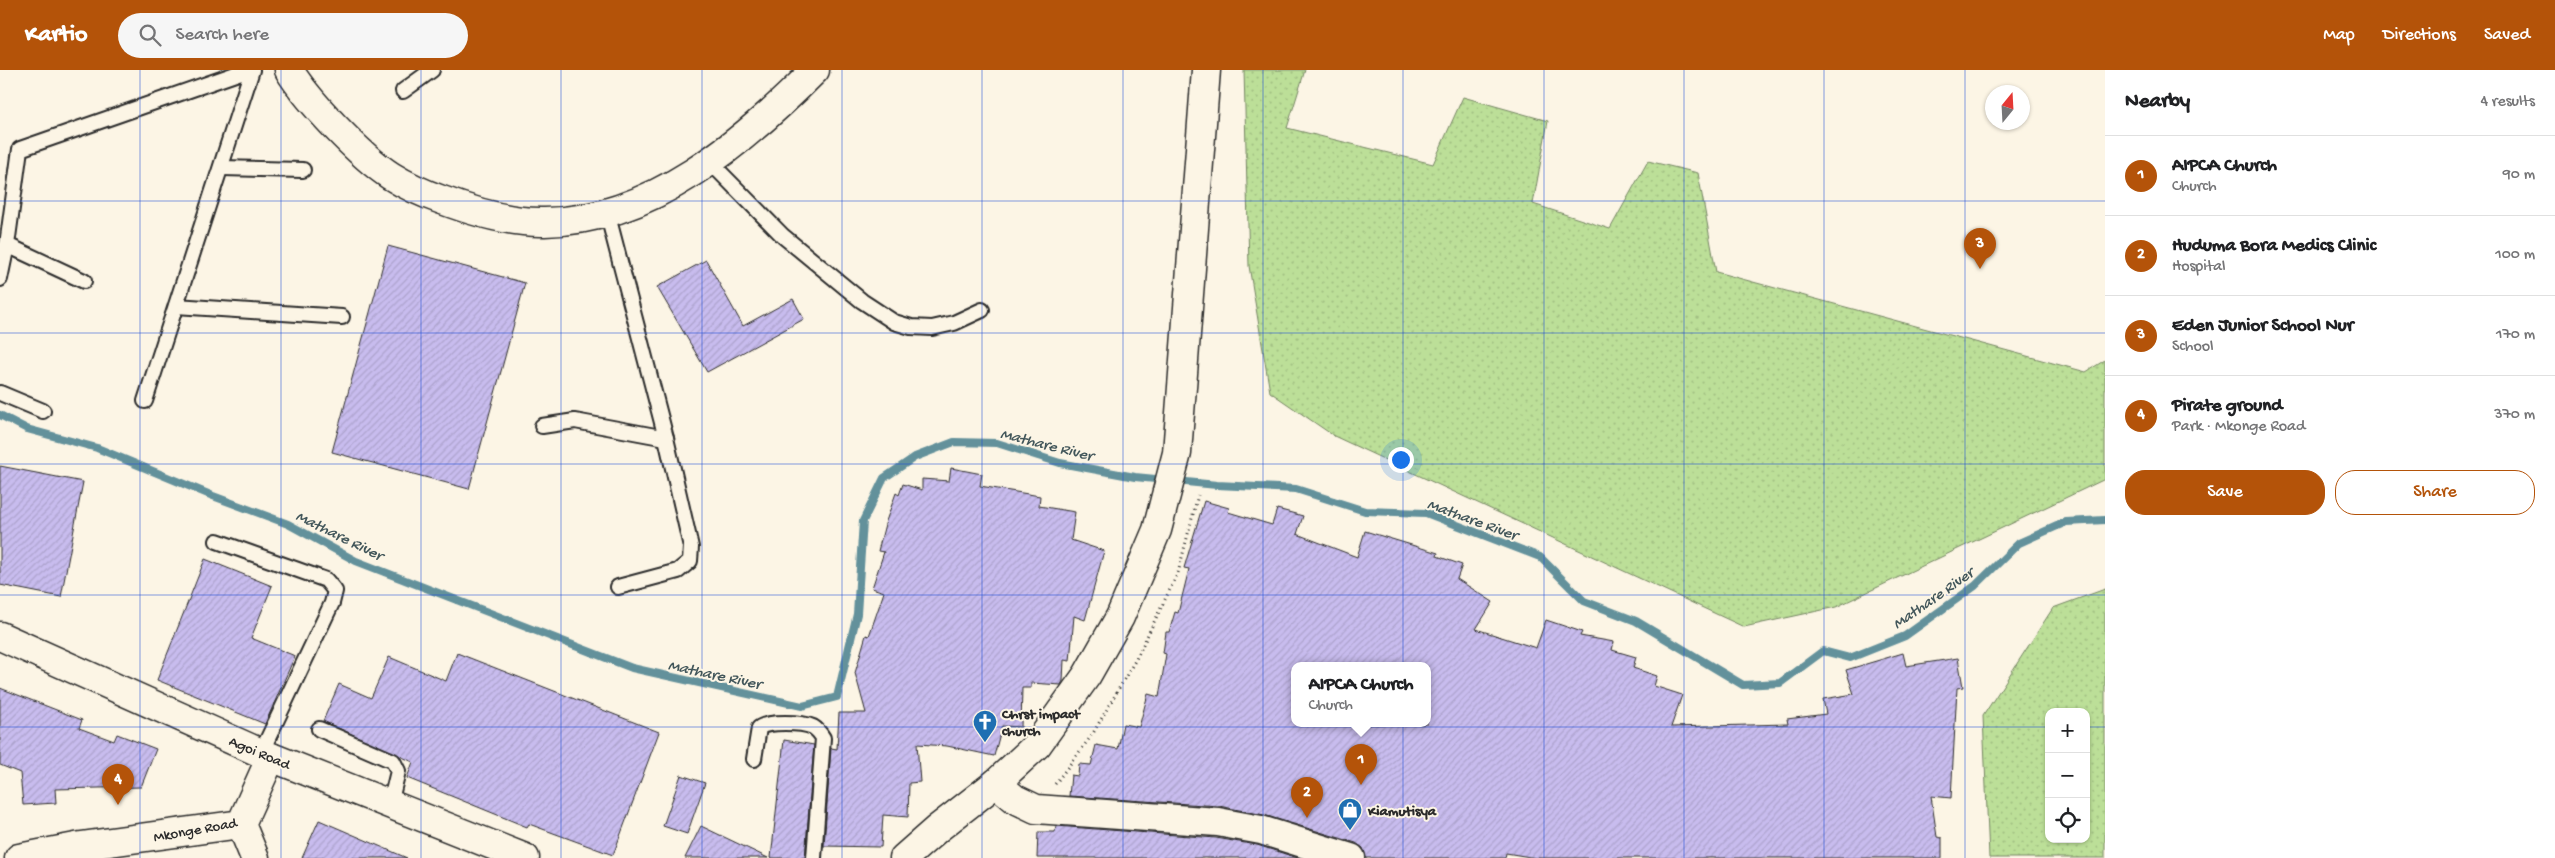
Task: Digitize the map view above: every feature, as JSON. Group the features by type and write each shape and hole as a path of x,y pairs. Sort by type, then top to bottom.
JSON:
{"street":[{"path":"289,70 299,86 325,115 390,175 426,194 471,211 508,219 544,222 579,219 607,212 685,178 710,162 786,99 815,70"},
{"path":"904,858 937,829 996,783 1037,744 1087,675 1120,617 1157,530 1177,453 1206,70"},
{"name":"Agoi Road","path":"0,636 266,755 525,858"},
{"name":"Mkonge Road","path":"19,858 81,846 242,824 266,755"},
{"path":"996,783 1015,799 1036,809 1218,822 1261,830 1351,858"},
{"path":"242,824 254,858"}],"lane":[{"path":"0,279 7,245 20,149 247,70"},
{"path":"145,401 222,168 252,70"},
{"path":"403,91 432,70"},
{"path":"710,162 783,236 862,301 894,322 911,327 932,328 954,323 982,310"},
{"path":"222,168 303,170"},
{"path":"607,212 666,438 692,547 690,561 678,571 618,587"},
{"path":"7,245 84,281"},
{"path":"176,306 342,317"},
{"path":"0,394 43,411"},
{"path":"542,426 575,421 666,438"},
{"path":"217,540 326,580 335,591 332,603 266,755"},
{"path":"754,760 759,728 762,725 769,723 809,726 820,732 823,738 814,858"},
{"path":"319,729 393,761 398,771 390,804"}],"green space":[{"path":"1244,70 1305,70 1287,128 1433,164 1463,97 1548,121 1533,204 1610,229 1648,161 1698,173 1716,272 2086,372 2105,360 2105,479 1836,607 1744,627 1334,436 1270,392 1249,266"},
{"path":"2105,589 2105,858 1989,858 1983,716 2053,608"}],"building":[{"path":"388,246 525,283 469,489 332,452"},
{"path":"706,260 743,326 793,299 804,319 707,372 657,287"},
{"path":"0,466 83,482 61,597 0,585"},
{"path":"951,468 982,474 980,486 1040,496 1039,506 1075,512 1071,540 1104,551 1085,620 1074,616 1070,661 1064,660 1063,681 1061,685 1031,683 1031,688 1022,688 1021,727 1002,726 994,756 947,746 917,744 920,782 909,783 908,817 883,815 881,847 824,846 831,748 837,749 839,713 866,713 855,673 866,635 869,636 884,592 872,588 884,552 878,551 885,524 896,493 899,495 903,484 922,490 922,479 949,481"},
{"path":"1204,501 1229,508 1228,512 1272,525 1277,509 1303,516 1297,534 1357,557 1365,531 1438,553 1437,556 1462,565 1457,579 1493,602 1476,629 1536,648 1546,620 1582,632 1580,636 1614,642 1612,650 1636,657 1633,668 1657,676 1654,686 1682,695 1671,727 1788,724 1787,719 1826,714 1823,699 1854,694 1846,670 1903,653 1906,666 1958,658 1963,687 1957,688 1951,798 1931,796 1937,837 1942,838 1942,858 1536,858 1506,853 1505,858 1366,858 1363,848 1356,843 1264,815 1219,806 1069,796 1071,775 1078,776 1079,764 1091,765 1096,745 1118,749 1123,724 1139,727 1148,694 1159,697 1166,654 1163,653 1166,632 1169,632 1175,612 1178,613 1189,569 1184,568"},
{"path":"205,559 272,586 251,638 295,656 265,724 157,680"},
{"path":"457,653 659,732 613,855 529,824 527,827 407,778 413,762 323,721 339,684 371,698 389,657 446,681"},
{"path":"0,688 82,720 79,728 114,741 117,734 156,749 141,787 55,789 56,803 23,805 20,773 0,765"},
{"path":"784,740 814,745 805,858 771,858"},
{"path":"681,775 705,783 687,834 663,826"},
{"path":"319,820 407,858 302,858"},
{"path":"701,826 768,858 685,858"},
{"path":"1056,826 1216,838 1257,845 1298,858 1037,858 1038,832 1055,832"}],"waterway":[{"name":"Mathare River","path":"0,415 27,429 97,448 213,496 288,524 356,561 632,668 802,706 837,697 857,614 863,521 884,478 915,457 954,442 997,443 1060,463 1135,477 1217,485 1296,489 1365,511 1426,513 1540,557 1584,601 1636,621 1743,685 1780,683 1823,651 1850,658 1905,636 1975,586 2019,543 2066,522 2105,520"}],"place":[{"name":"Eden Junior School Nur","path":"1980,269"},
{"name":"Chrst impact church","path":"985,743"},
{"name":"AIPCA Church","path":"1361,785"},
{"name":"Pirate ground","path":"118,805"},
{"name":"Huduma Bora Medics Clinic","path":"1307,818"},
{"name":"Kiamutisya","path":"1350,831"}]}
